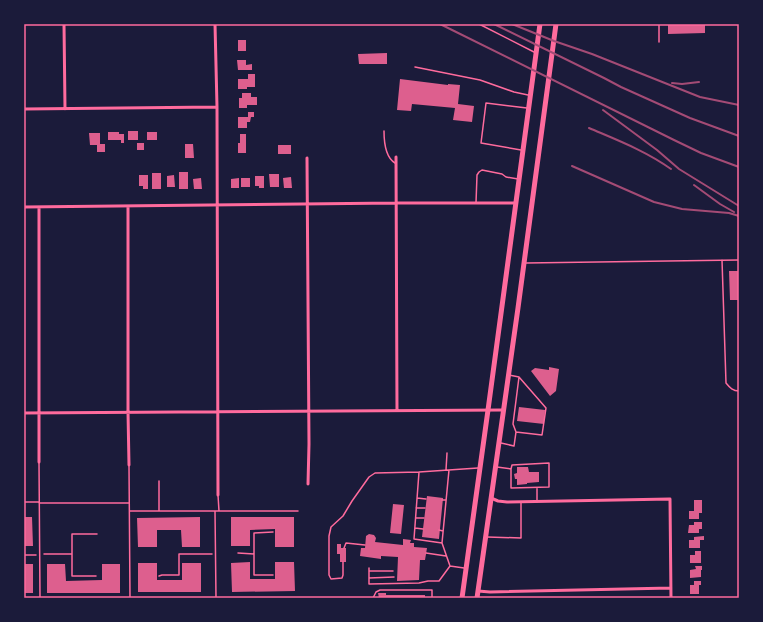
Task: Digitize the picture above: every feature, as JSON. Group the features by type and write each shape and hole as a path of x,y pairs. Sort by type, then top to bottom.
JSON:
{"highway":[{"path":"462,598 540,24"},
{"path":"477,598 556,24"}],"street":[{"path":"64,24 64,109"},
{"path":"215,24 218,204 218,495"},
{"path":"24,109 217,107"},
{"path":"396,157 397,410"},
{"path":"307,158 308,484"},
{"path":"24,207 396,202 516,203"},
{"path":"128,206 129,466"},
{"path":"39,207 39,462"},
{"path":"24,413 503,410"},
{"path":"491,498 503,502 670,499 671,598"},
{"path":"478,591 671,588"}],"lane":[{"path":"479,24 536,52"},
{"path":"659,24 659,42"},
{"path":"415,67 480,80 514,92 530,95"},
{"path":"523,150 481,143 486,103 528,109"},
{"path":"384,131 384,144 390,161 396,164"},
{"path":"476,203 478,175 482,170 519,179"},
{"path":"722,260 726,383 730,388 735,391 739,391"},
{"path":"524,263 739,260"},
{"path":"508,375 519,377 546,408 542,435 516,432"},
{"path":"499,443 514,446 516,432 513,424 519,377"},
{"path":"446,470 447,453"},
{"path":"39,462 40,598"},
{"path":"549,463 549,487 511,488 511,469 512,465 549,463"},
{"path":"129,466 130,598"},
{"path":"343,562 342,578 331,579 329,575 328,541 331,527 345,513 369,477 375,473 419,472 480,467"},
{"path":"495,467 511,469"},
{"path":"449,470 442,543 450,566"},
{"path":"419,472 414,539 442,543"},
{"path":"159,481 159,511"},
{"path":"537,488 537,502"},
{"path":"218,495 218,511"},
{"path":"417,498 426,499"},
{"path":"24,502 130,503"},
{"path":"486,536 522,538 521,502"},
{"path":"416,508 425,508"},
{"path":"130,511 298,511"},
{"path":"216,511 216,598"},
{"path":"415,518 424,518"},
{"path":"414,528 423,529"},
{"path":"439,530 444,530"},
{"path":"344,548 346,543 365,545"},
{"path":"426,553 447,556"},
{"path":"450,566 466,568"},
{"path":"369,568 369,584 419,583 439,581 450,566"},
{"path":"369,571 393,571"},
{"path":"369,578 394,577"},
{"path":"373,598 376,592 380,590 432,590 432,598"}],"path":[{"path":"273,532 254,533 254,575 274,575"},
{"path":"96,576 72,576 72,534 97,534"},
{"path":"238,553 254,554"},
{"path":"24,555 72,554"},
{"path":"159,576 179,575 179,554 216,554"}],"building":[{"path":"668,24 705,24 705,33 668,34"},
{"path":"238,40 246,40 246,51 238,51"},
{"path":"387,53 387,64 359,64 358,54"},
{"path":"237,60 246,60 246,65 252,64 252,70 238,70"},
{"path":"248,74 255,74 255,87 238,89 238,79 248,79"},
{"path":"400,79 460,85 458,104 474,106 472,122 453,120 455,108 412,104 411,111 397,110"},
{"path":"242,93 251,93 251,97 257,97 257,105 247,105 247,108 239,108 239,98 242,98"},
{"path":"248,112 254,112 254,117 251,117 250,122 247,122 247,128 238,128 238,117 248,117"},
{"path":"128,131 138,131 138,140 128,140"},
{"path":"108,132 119,132 119,134 124,134 124,143 121,143 121,140 108,140"},
{"path":"147,132 157,132 157,140 147,140"},
{"path":"89,133 100,133 100,144 105,144 105,152 97,152 97,145 90,145"},
{"path":"240,134 246,134 246,153 238,153"},
{"path":"137,143 144,143 144,150 137,150"},
{"path":"185,144 193,144 194,158 185,158"},
{"path":"278,145 291,145 291,154 278,154"},
{"path":"179,172 188,172 188,189 179,189"},
{"path":"152,173 161,173 161,189 152,189"},
{"path":"269,174 279,174 279,187 270,187"},
{"path":"139,175 148,175 148,189 143,189 143,186 139,186"},
{"path":"174,175 175,187 167,187 167,176"},
{"path":"255,176 264,176 264,188 255,186"},
{"path":"291,177 292,188 284,188 283,178"},
{"path":"201,178 202,189 194,189 193,179"},
{"path":"239,178 239,188 231,188 231,179"},
{"path":"241,178 250,178 250,187 241,187"},
{"path":"729,271 739,271 739,300 730,300"},
{"path":"549,367 559,369 556,391 550,396 531,371 535,368 549,370"},
{"path":"519,407 545,410 544,424 517,421"},
{"path":"517,467 528,467 529,472 539,472 539,482 517,485 517,479 515,479 514,474 517,473"},
{"path":"427,496 443,498 439,539 422,537"},
{"path":"694,500 702,500 702,513 699,513 699,519 689,519 689,511 694,511"},
{"path":"393,504 404,505 401,534 390,533"},
{"path":"24,517 32,517 33,546 24,546"},
{"path":"200,517 200,547 182,547 181,530 157,530 157,547 138,547 137,518"},
{"path":"231,517 294,517 294,547 275,547 275,529 250,530 250,546 231,546"},
{"path":"694,522 702,522 702,529 699,529 699,533 688,533 689,525 694,525"},
{"path":"369,534 374,535 376,538 375,542 403,545 403,539 411,540 410,543 414,543 414,547 427,548 425,560 420,560 419,580 397,581 398,557 381,556 381,559 360,556 361,548 365,548 366,536"},
{"path":"704,536 704,540 700,540 700,548 689,548 689,540 694,540 694,537"},
{"path":"337,544 341,544 341,548 346,548 346,562 340,562 340,554 337,554"},
{"path":"695,551 701,551 701,563 690,563 690,555 695,555"},
{"path":"250,562 250,579 275,579 275,562 294,562 295,591 232,592 231,563"},
{"path":"138,563 157,563 157,580 182,580 182,563 201,563 201,592 138,592"},
{"path":"24,564 33,564 33,593 24,593"},
{"path":"47,564 65,564 66,581 102,580 102,564 120,564 120,593 47,593"},
{"path":"695,566 702,566 701,577 690,578 690,570 696,569"},
{"path":"694,581 701,581 701,585 699,585 699,594 690,594 690,585 694,585"},
{"path":"378,593 386,593 386,595 425,595 425,598 379,598"}],"railway":[{"path":"440,24 701,153 739,167"},
{"path":"494,24 621,87 690,118 739,136"},
{"path":"512,24 700,97 739,105"},
{"path":"672,83 682,84 699,82"},
{"path":"603,110 657,150 679,169 739,206"},
{"path":"589,128 641,151 671,169"},
{"path":"572,166 654,202 682,209 729,213 739,216"},
{"path":"694,185 720,204 734,212"}]}
